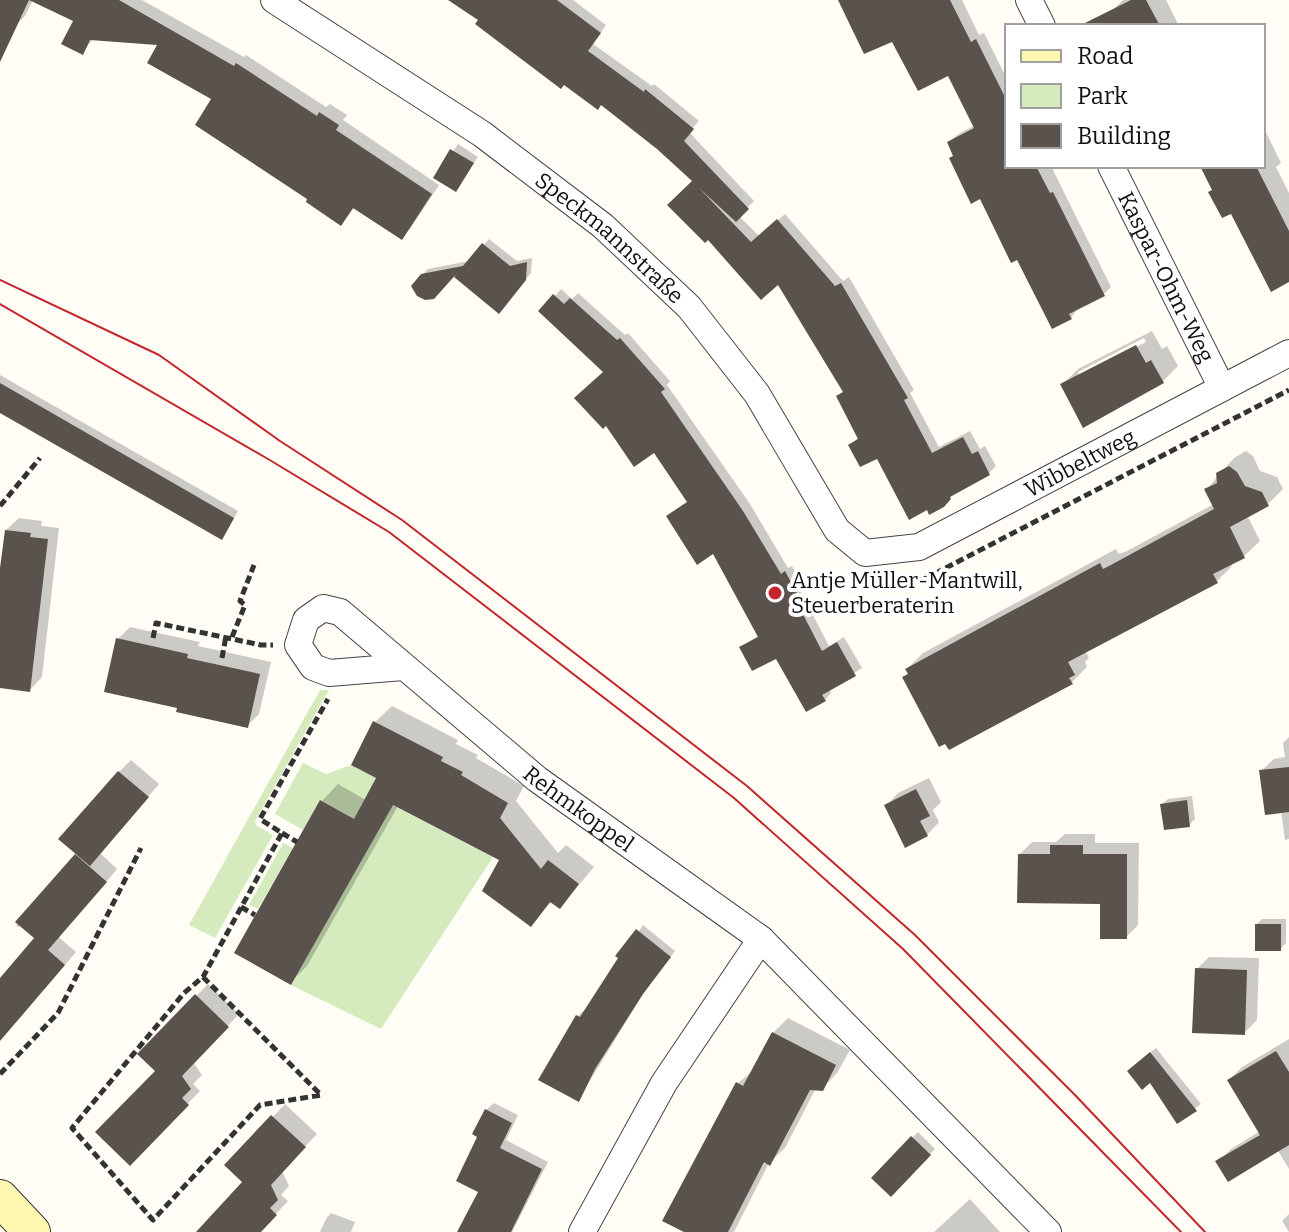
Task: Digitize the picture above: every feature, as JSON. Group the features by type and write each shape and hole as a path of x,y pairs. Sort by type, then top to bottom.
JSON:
{"main road":[{"path":"0,1198 32,1232"}],"street":[{"name":"Speckmannstraße","path":"274,0 482,134 603,226 689,307 757,394 837,530 865,553"},
{"path":"1029,0 1041,24"},
{"name":"Kaspar-Ohm-Weg","path":"1112,168 1222,388"},
{"name":"Wibbeltweg","path":"865,553 919,547 1289,353"},
{"name":"Rehmkoppel","path":"298,645 306,620 323,608 340,612 537,779 761,939 1048,1232"},
{"path":"298,645 313,667 329,673 403,667"},
{"path":"582,1232 664,1083 761,939"}],"path":[{"path":"0,506 40,458"},
{"path":"222,658 245,605 240,601 254,565"},
{"path":"153,638 156,623 261,645 298,645"},
{"path":"297,842 260,819 344,672"},
{"path":"203,977 321,1095 260,1105 153,1220 72,1128 184,993 203,977 282,833"},
{"path":"0,1074 58,1013 141,848"},
{"path":"241,907 255,915"}],"green space":[{"path":"320,690 329,690 255,821 256,825 273,835 215,938 189,925"},
{"path":"303,763 326,774 351,765 376,778 369,793 493,857 381,1029 291,985 373,839 349,816 321,800 303,830 275,814"},
{"path":"283,843 293,848 258,909 249,905"}],"building":[{"path":"0,0 29,0 0,62"},
{"path":"29,0 119,0 234,66 236,63 317,116 319,112 339,125 336,130 432,194 402,240 353,208 341,226 306,202 307,199 195,125 211,99 147,63 157,45 90,40 83,55 61,44 73,21"},
{"path":"448,0 557,0 601,33 588,51 644,92 645,89 694,129 684,141 749,209 736,222 699,188 751,242 777,219 835,286 841,283 908,398 904,400 932,453 963,437 972,454 978,451 990,475 950,497 944,507 929,515 927,510 909,520 877,459 860,467 848,445 858,439 836,396 843,392 778,285 761,300 708,240 705,243 667,205 692,181 601,105 598,110 564,85 561,89 475,24 478,20"},
{"path":"838,0 950,0 971,42 976,39 1005,97 1005,168 1037,168 1050,193 1053,192 1105,296 1069,314 1072,319 1052,329 1017,260 1011,263 980,199 971,204 949,158 953,156 947,142 974,128 948,76 918,91 892,42 864,54"},
{"path":"1131,0 1146,0 1159,24 1083,24"},
{"path":"450,149 474,163 456,192 433,178"},
{"path":"1201,168 1257,168 1289,231 1289,282 1271,292 1231,214 1222,218 1208,192 1212,190"},
{"path":"482,243 510,266 527,262 526,280 499,314 454,277 459,271 434,299 425,300 417,296 411,286 421,274 463,266"},
{"path":"553,294 564,304 570,298 617,340 620,338 665,389 661,392 743,511 781,574 785,571 799,597 795,599 822,651 837,642 856,676 822,695 826,701 806,712 776,659 752,671 739,647 758,637 713,554 697,565 666,516 687,502 654,453 634,467 606,426 603,429 574,398 603,372 538,311"},
{"path":"1136,345 1146,363 1151,360 1164,383 1083,428 1060,384"},
{"path":"0,383 234,518 222,540 0,413"},
{"path":"1229,466 1237,472 1245,486 1262,492 1269,506 1230,527 1245,558 1213,574 1218,583 1068,662 1075,675 1069,678 1073,684 949,750 945,744 939,747 902,677 908,674 905,669 1100,563 1103,569 1214,509 1204,489 1217,483 1216,473"},
{"path":"5,530 48,539 30,692 0,688 0,568"},
{"path":"116,638 260,674 248,728 104,692"},
{"path":"373,721 443,757 441,761 508,803 500,818 541,869 548,860 579,884 560,909 550,902 531,927 482,891 499,860 393,805 291,985 234,953 320,800 354,819 376,778 351,765"},
{"path":"1289,767 1289,812 1265,815 1259,770"},
{"path":"118,771 149,797 90,866 58,839"},
{"path":"916,789 930,816 920,821 928,836 905,848 884,805"},
{"path":"1187,800 1190,827 1164,830 1160,804"},
{"path":"1050,845 1083,845 1083,854 1127,854 1127,939 1100,939 1100,904 1017,903 1018,854 1050,854"},
{"path":"75,854 107,882 48,950 65,965 0,1041 0,978 34,938 15,922"},
{"path":"1255,924 1281,924 1281,951 1255,951"},
{"path":"636,929 671,957 595,1069 579,1102 538,1080 576,1015 580,1017 618,958 615,956"},
{"path":"1195,968 1247,970 1245,1035 1192,1033"},
{"path":"195,994 229,1027 182,1076 191,1089 182,1098 189,1105 130,1166 95,1132 155,1071 137,1054"},
{"path":"772,1032 836,1065 823,1091 810,1090 770,1166 764,1162 728,1232 684,1232 662,1221 736,1082 743,1086"},
{"path":"1276,1051 1289,1072 1289,1145 1228,1182 1215,1161 1260,1135 1227,1080"},
{"path":"1150,1052 1197,1111 1177,1124 1150,1083 1142,1090 1127,1071"},
{"path":"485,1109 512,1123 500,1148 542,1169 511,1232 457,1232 478,1192 456,1181 477,1137 472,1134"},
{"path":"271,1115 306,1147 271,1185 278,1200 270,1208 277,1215 261,1232 196,1232 242,1182 224,1165"},
{"path":"911,1136 931,1155 891,1197 871,1178"}],"tram line":[{"path":"0,280 159,355 280,441 402,520 747,786 915,935 1075,1095 1205,1232"},
{"path":"0,304 389,532 734,798 903,949 1181,1232"}],"place":[{"name":"Antje Müller-Mantwill, Steuerberaterin","path":"775,593"}]}
